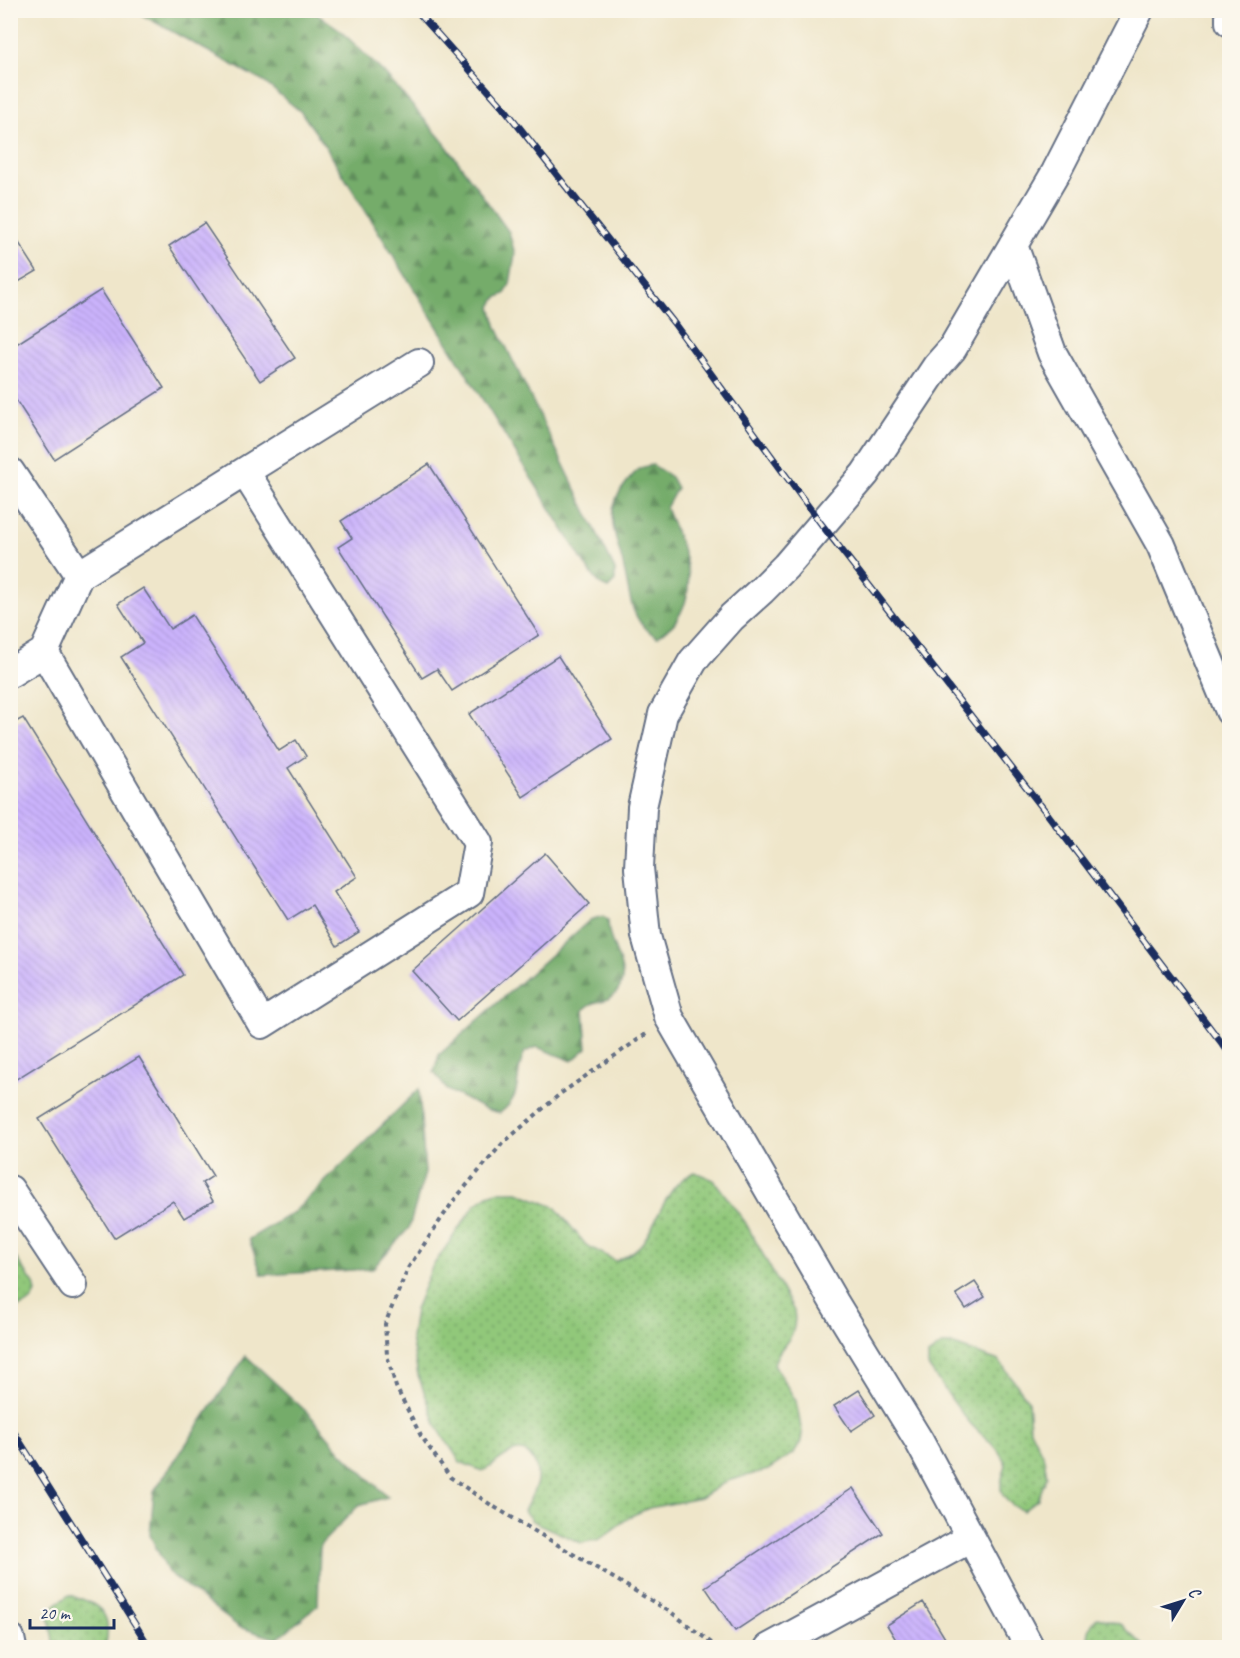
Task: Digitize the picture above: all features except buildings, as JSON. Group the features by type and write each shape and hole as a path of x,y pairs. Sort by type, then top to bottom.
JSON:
{"street":[{"path":"1030,1647 919,1441 834,1302 669,1017 646,936 639,868 642,807 663,714 693,661 732,617 786,566 865,474 937,366 952,349 1056,172 1139,10"},
{"path":"1230,13 1230,22"},
{"path":"1013,245 1052,353 1161,545 1230,711"},
{"path":"10,673 44,652 79,575 419,363"},
{"path":"10,472 79,575"},
{"path":"44,652 262,1024 469,893 478,843 245,472"},
{"path":"10,1190 73,1285"},
{"path":"769,1647 971,1538"},
{"path":"10,1638 12,1647"}],"path":[{"path":"669,1017 560,1094 502,1144 454,1200 408,1268 385,1324 387,1355 396,1388 421,1436 450,1477 491,1505 672,1613 717,1647"}],"green space":[{"path":"135,11 313,11 339,29 385,74 443,141 509,232 515,254 510,284 505,294 496,298 491,307 497,328 615,570 615,581 608,588 601,585 589,571 324,144 301,112 264,82"},
{"path":"653,465 671,477 677,488 666,508 683,551 688,579 688,594 683,608 673,624 657,637 641,624 633,608 612,514 619,493 627,482 638,470"},
{"path":"603,916 608,920 610,937 621,968 622,983 613,996 590,1005 584,1010 587,1048 572,1061 537,1047 525,1052 519,1069 516,1092 508,1106 500,1113 485,1109 447,1090 434,1072 439,1055 590,920"},
{"path":"419,1089 425,1173 409,1228 372,1269 262,1275 249,1239 294,1212"},
{"path":"695,1172 714,1180 745,1222 794,1311 794,1329 774,1365 796,1401 802,1433 801,1442 795,1452 768,1470 727,1481 700,1498 649,1508 631,1516 600,1539 581,1543 532,1521 524,1511 537,1479 536,1465 529,1455 518,1451 511,1453 482,1471 460,1462 437,1427 418,1375 411,1338 415,1310 432,1267 475,1205 488,1195 497,1192 518,1192 555,1207 586,1245 616,1261 640,1245 670,1193 685,1177"},
{"path":"11,1251 34,1284 36,1293 29,1303 11,1309"},
{"path":"942,1345 954,1345 999,1361 1028,1400 1030,1429 1044,1458 1047,1476 1038,1499 1023,1511 1004,1498 1001,1481 1006,1465 998,1450 964,1416 928,1366 928,1355"},
{"path":"246,1356 309,1414 342,1453 388,1497 359,1505 320,1545 318,1605 277,1639 239,1627 168,1572 150,1535 154,1491"},
{"path":"69,1595 89,1602 102,1612 108,1626 105,1647 54,1647 49,1616 56,1604"},
{"path":"1098,1617 1122,1625 1145,1647 1090,1647 1089,1631"}],"railway":[{"path":"416,10 504,108 673,322 822,525 1049,816 1230,1054"},
{"path":"10,1426 150,1648"}]}
